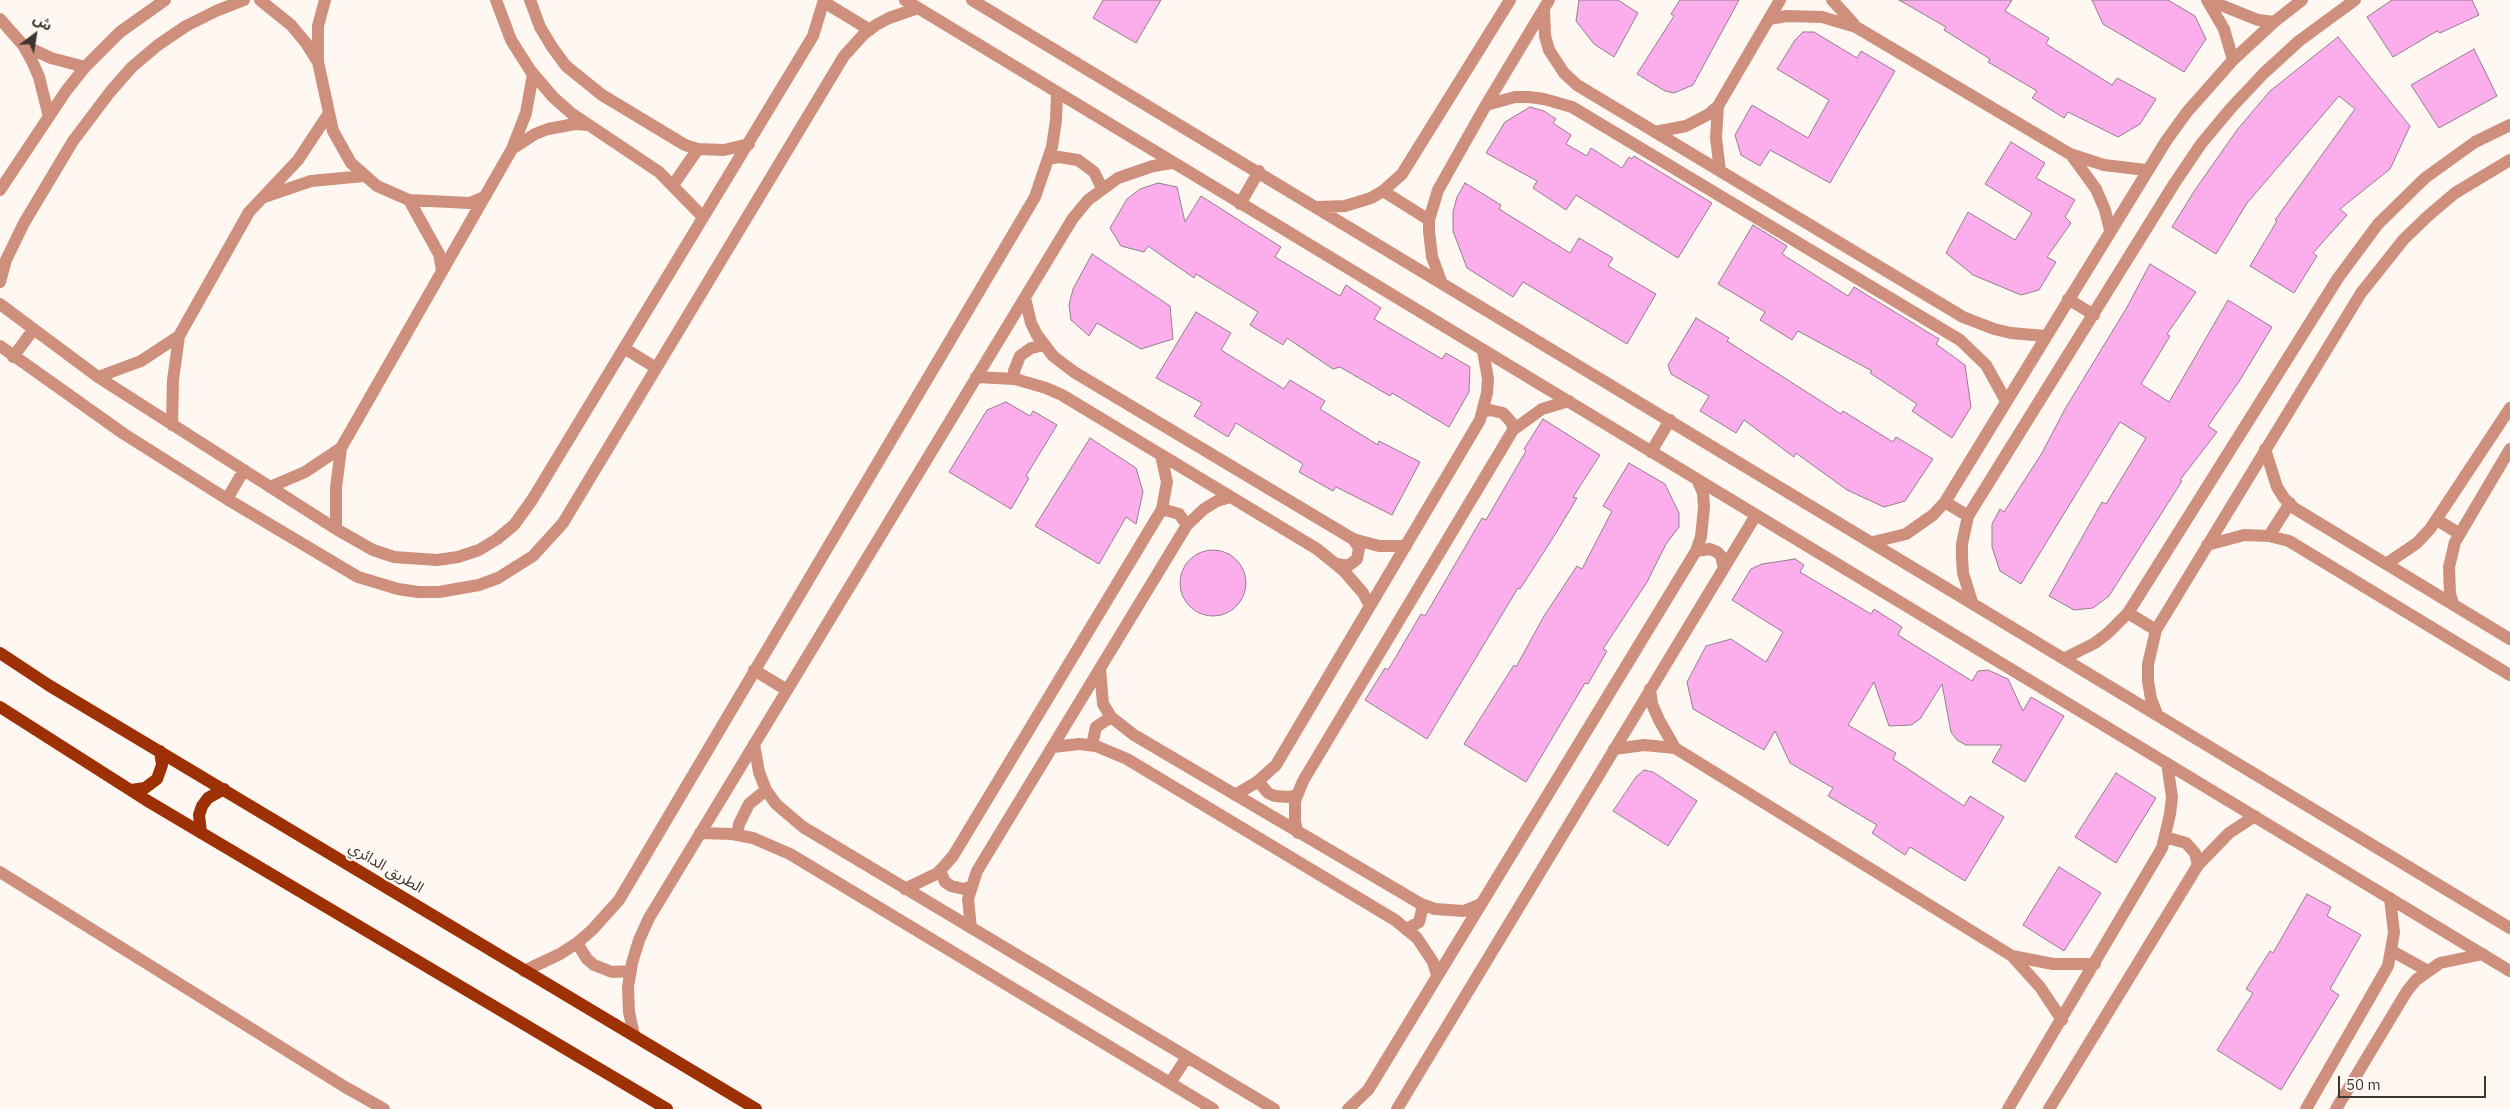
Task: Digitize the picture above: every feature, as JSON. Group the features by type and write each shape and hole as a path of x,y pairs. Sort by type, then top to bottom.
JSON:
{"main road":[{"name":"الطريق الدائري","path":"0,653 524,971 756,1109"},
{"path":"0,707 202,833 667,1109"},
{"path":"131,790 145,788 157,779 162,765 160,751"},
{"path":"202,833 199,815 202,806 208,798 224,789"}],"street":[{"path":"0,190 85,67 120,32 165,0"},
{"path":"0,282 3,257 73,141 110,92 132,67 158,45 214,5 244,0"},
{"path":"260,0 291,26 306,43 318,62"},
{"path":"325,0 318,26 318,62 329,113 341,148 364,176 377,186 409,200 429,203 470,203 484,197"},
{"path":"496,0 511,40 533,74 553,97 589,125 659,172 703,217"},
{"path":"530,0 540,27 552,47 566,66 584,82 673,139 698,149 724,150 749,144"},
{"path":"905,0 1057,94 1569,401 2510,971"},
{"path":"972,0 1318,206 2510,928"},
{"path":"1318,206 1332,208 1359,203 1383,192 1410,163 1510,0"},
{"path":"1656,132 1686,126 1709,114 1718,106 1780,0"},
{"path":"1832,0 1856,27"},
{"path":"2208,0 2258,20 2274,22"},
{"path":"2208,0 2224,29 2233,60"},
{"path":"1873,542 1906,534 1933,515 1944,502 2146,170 2187,112 2233,60 2274,22 2302,0"},
{"path":"1972,602 1963,572 1962,558 1962,544 1968,516 2174,184 2201,144 2264,73 2299,41 2355,0"},
{"path":"0,304 98,376 172,425 336,529 373,550 394,557 416,560 458,557 479,550 498,539 514,525 532,500 813,36 824,1 870,30"},
{"path":"1441,281 1432,257 1429,220 1444,179 1486,105 1547,5"},
{"path":"1547,5 1545,36 1556,62 1577,85 1963,317 2011,333 2045,336"},
{"path":"0,346 124,434 336,565 378,584 405,590 439,592 479,585 516,568 533,556 556,534 844,56 870,30 888,18 918,8"},
{"path":"1769,19 1796,16 1822,17 1856,27 2070,154 2104,165 2146,170"},
{"path":"0,19 23,45 39,77 49,117"},
{"path":"23,45 51,58 85,67"},
{"path":"336,529 336,488 341,448 512,149 526,113 533,74"},
{"path":"524,971 560,954 577,942 597,925 619,900 1035,198 1048,159 1056,120 1057,94"},
{"path":"1486,105 1508,99 1529,97 1551,100 1572,107 1960,340 1986,366 2006,401"},
{"path":"1718,106 1716,138 1720,171"},
{"path":"172,425 173,380 179,336 239,228 260,199 298,160 329,113"},
{"path":"512,149 535,134 548,129 568,125 589,125"},
{"path":"2065,658 2095,643 2108,634 2128,613 2357,250 2378,224 2425,178 2475,142 2510,125"},
{"path":"673,185 698,149"},
{"path":"2070,154 2096,190 2110,230"},
{"path":"1048,159 1058,157 1078,160 1094,172 1102,188"},
{"path":"2157,714 2151,699 2148,672 2151,646 2156,630 2360,293 2404,239 2455,193 2510,160"},
{"path":"634,1035 629,1012 630,971 639,940 650,918 1073,218 1088,200 1102,188 1136,171 1172,163"},
{"path":"1240,204 1259,171"},
{"path":"260,199 311,182 364,176"},
{"path":"1383,192 1429,220"},
{"path":"409,200 439,254 442,270"},
{"path":"1024,298 1031,323 1045,346 1053,356 1074,372 1352,539 1379,546 1406,546"},
{"path":"2068,299 2094,315"},
{"path":"13,356 33,330"},
{"path":"98,376 141,361 179,336"},
{"path":"1015,379 1014,371 1020,356 1031,348 1045,346"},
{"path":"624,348 656,368"},
{"path":"1235,795 1258,781 1276,765 1483,412 1488,379 1483,351"},
{"path":"976,377 1015,379 1062,395 1337,564 1353,581 1370,606"},
{"path":"1298,832 1295,812 1297,795 1514,430 1542,409 1569,401"},
{"path":"2386,564 2416,543 2437,520 2510,408"},
{"path":"1483,412 1490,410 1503,413 1514,430"},
{"path":"1651,452 1670,420"},
{"path":"270,487 305,472 341,448"},
{"path":"2265,449 2272,474 2284,498 2306,516 2510,639"},
{"path":"2453,604 2450,593 2449,567 2460,534 2509,453"},
{"path":"905,889 919,884 940,870 953,856 1162,509 1167,482 1161,455"},
{"path":"227,499 244,470"},
{"path":"1348,1109 1368,1090 1696,551 1704,522 1703,493 1697,480"},
{"path":"971,928 968,908 970,887 977,871 1187,525 1204,509 1217,501 1230,497"},
{"path":"1944,502 1968,516"},
{"path":"2269,536 2290,503"},
{"path":"1162,509 1179,514 1187,525"},
{"path":"1397,1109 1756,515"},
{"path":"2437,520 2460,534"},
{"path":"2207,545 2244,535 2269,536 2289,541 2510,675"},
{"path":"1337,564 1348,566 1357,559 1359,548 1352,539"},
{"path":"1696,551 1710,549 1716,552 1721,556 1724,568"},
{"path":"2128,613 2156,630"},
{"path":"1100,669 1100,690 1103,704 1110,717 1134,735 1421,904 1435,909 1464,911 1481,904"},
{"path":"754,670 787,690"},
{"path":"1650,689 1652,704 1675,748"},
{"path":"1092,745 1096,727 1110,717"},
{"path":"754,744 759,772 766,790 776,804 803,827 1274,1109"},
{"path":"1052,747 1092,745 1126,759 1407,929 1426,950 1438,975"},
{"path":"1614,749 1644,745 1675,748 2012,956 2040,987 2062,1020"},
{"path":"2008,1109 2156,861 2165,839 2172,797 2167,763"},
{"path":"1258,781 1268,793 1275,796 1290,797 1297,795"},
{"path":"737,835 739,824 749,804 766,790"},
{"path":"2049,1109 2198,865 2218,843 2255,816"},
{"path":"700,833 753,838 790,854 1213,1109"},
{"path":"2165,839 2186,843 2195,853 2198,865"},
{"path":"940,870 945,882 951,886 964,889 970,887"},
{"path":"0,872 345,1088 384,1109"},
{"path":"2306,1109 2381,980 2392,951 2394,933 2390,898"},
{"path":"1407,929 1418,922 1422,910 1421,904"},
{"path":"577,942 587,959 594,965 612,972 630,971"},
{"path":"2392,951 2428,971"},
{"path":"2340,1105 2407,991 2428,971 2455,959 2483,954"},
{"path":"2012,956 2053,964 2095,964"},
{"path":"1170,1083 1187,1057"}],"building":[{"path":"1103,0 1161,0 1136,43 1093,18"},
{"path":"1579,0 1618,0 1638,13 1614,57 1594,44 1576,21"},
{"path":"1680,0 1739,0 1693,85 1674,93 1665,91 1637,74 1674,16 1671,14"},
{"path":"1899,0 2012,0 2005,11 2049,38 2046,44 2112,85 2117,78 2156,99 2140,124 2118,137 2068,112 2064,118 2032,98 2037,91 1988,62 1990,59 1944,30 1946,27"},
{"path":"2092,0 2168,0 2195,16 2206,39 2184,72 2103,24"},
{"path":"2392,0 2472,0 2479,15 2440,33 2437,31 2393,57 2367,17"},
{"path":"1803,32 1814,32 1857,58 1861,51 1895,71 1830,183 1770,150 1760,166 1741,155 1735,135 1752,105 1808,138 1829,100 1777,69 1795,40"},
{"path":"2338,37 2410,126 2390,169 2340,209 2347,215 2313,253 2317,256 2294,293 2250,266 2277,221 2275,220 2355,109 2339,96 2247,203 2216,254 2172,227 2237,130 2270,91"},
{"path":"2474,49 2497,96 2439,128 2411,85"},
{"path":"1530,107 1544,111 1556,119 1553,123 1571,135 1566,144 1587,156 1591,148 1622,168 1629,157 1632,159 1634,156 1712,203 1678,258 1576,195 1566,210 1533,188 1537,181 1486,153 1505,122"},
{"path":"2011,142 2045,163 2036,178 2075,200 2065,217 2071,223 2047,257 2056,262 2039,290 2021,295 1973,275 1946,253 1968,212 2015,240 2032,213 1985,184"},
{"path":"1158,183 1177,187 1185,222 1201,196 1281,247 1275,257 1340,296 1346,285 1381,308 1374,319 1442,359 1446,353 1470,367 1469,392 1449,427 1392,393 1390,396 1340,367 1333,369 1287,338 1283,345 1250,325 1258,312 1196,274 1194,278 1148,246 1144,252 1121,246 1110,228 1127,199 1140,189"},
{"path":"1465,183 1501,205 1499,209 1570,253 1579,238 1613,258 1608,266 1656,294 1627,344 1523,282 1513,297 1467,268 1453,231 1453,212 1457,197"},
{"path":"1753,225 1787,246 1782,254 1848,296 1854,287 1939,339 1936,344 1965,365 1971,407 1952,438 1912,411 1917,404 1870,373 1872,371 1798,331 1792,340 1760,320 1765,312 1718,284"},
{"path":"1092,254 1170,306 1173,339 1141,349 1097,323 1089,336 1071,320 1069,305 1073,289"},
{"path":"2150,264 2196,292 2167,334 2170,336 2141,384 2169,402 2228,300 2272,327 2240,380 2208,426 2217,432 2180,480 2182,481 2109,596 2093,608 2074,610 2049,596 2102,502 2106,504 2146,438 2120,422 2021,584 2000,571 1992,547 1992,524 2000,509 2004,512 2042,453 2065,409 2126,309"},
{"path":"1196,312 1231,333 1221,350 1284,389 1290,380 1325,401 1320,409 1378,445 1379,441 1420,462 1392,515 1336,487 1333,491 1299,472 1303,464 1236,423 1228,437 1194,416 1202,403 1156,378"},
{"path":"1696,318 1729,338 1727,341 1841,414 1843,411 1893,442 1896,437 1933,459 1905,501 1884,507 1847,490 1796,453 1794,457 1744,420 1736,433 1700,411 1709,396 1671,374 1668,365"},
{"path":"1006,402 1030,416 1033,411 1057,425 1026,476 1029,478 1011,509 949,472 987,410"},
{"path":"1543,419 1600,455 1573,497 1577,498 1556,533 1520,589 1518,588 1427,739 1365,700 1385,668 1388,670 1421,614 1425,616 1482,518 1486,520 1526,451 1524,449"},
{"path":"1090,438 1136,468 1143,492 1136,524 1126,517 1099,564 1035,526"},
{"path":"1629,463 1665,484 1679,513 1679,527 1666,544 1647,582 1603,649 1607,651 1588,684 1585,683 1526,782 1464,744 1514,665 1516,667 1544,616 1577,566 1582,569 1612,511 1603,506"},
{"path":"1206,550 1220,550 1232,555 1241,564 1246,576 1244,596 1237,607 1220,616 1206,616 1194,611 1185,602 1180,590 1180,576 1185,564 1194,555"},
{"path":"1795,559 1804,565 1800,572 1871,614 1874,609 1902,627 1898,635 1972,681 1978,671 1988,670 2008,679 2023,711 2031,697 2064,716 2025,782 1992,762 2002,745 1966,745 1957,740 1951,732 1942,684 1920,719 1911,725 1889,726 1874,682 1848,725 1896,753 1893,759 1964,806 1970,796 2004,817 1965,881 1910,847 1905,855 1872,833 1877,825 1828,796 1833,788 1790,763 1775,731 1764,750 1693,709 1687,682 1706,646 1731,639 1766,662 1783,632 1732,600 1751,569 1762,564"},
{"path":"1644,770 1653,772 1697,801 1668,846 1613,811 1636,777"},
{"path":"2116,773 2156,798 2116,863 2075,837"},
{"path":"2059,867 2101,893 2064,951 2023,925"},
{"path":"2307,894 2331,907 2327,916 2361,935 2330,989 2339,995 2281,1090 2217,1050 2253,993 2246,989 2270,951 2273,953"}]}
